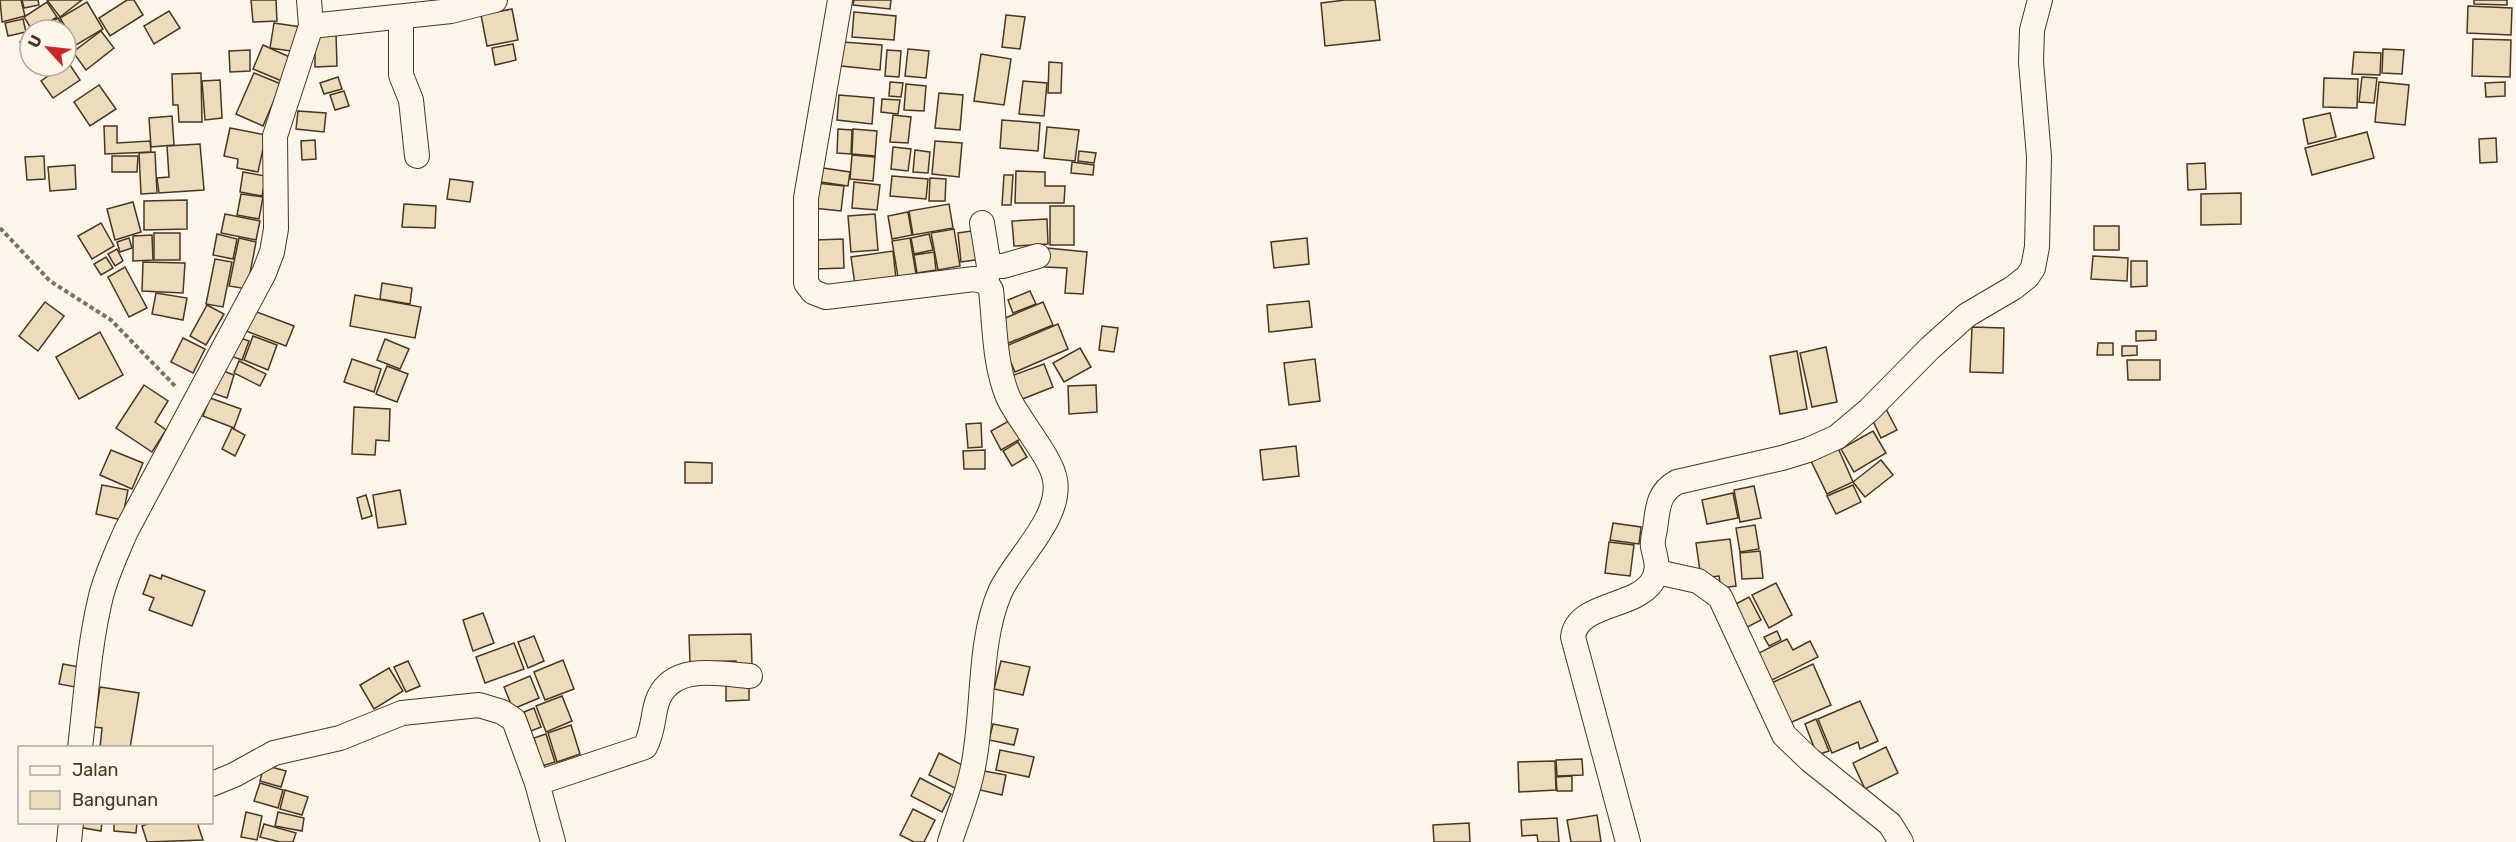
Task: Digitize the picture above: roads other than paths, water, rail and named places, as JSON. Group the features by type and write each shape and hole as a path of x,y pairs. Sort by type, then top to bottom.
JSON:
{"street":[{"path":"80,746 93,635 102,595 126,531 264,273 272,252 276,229 275,136 311,26 309,0"},
{"path":"311,26 451,11 495,0"},
{"path":"840,0 807,198 806,282 808,287 817,295 826,297 974,279 1003,266 1038,256"},
{"path":"1628,842 1573,638 1574,630 1580,620 1648,587 1657,572 1657,555 1652,546 1657,507 1659,499 1668,487 1677,482 1782,458 1808,450 1837,437 1869,410 1930,348 1967,315 2013,288 2027,277 2036,259 2037,247 2039,157 2031,62 2032,30 2040,0"},
{"path":"401,17 401,75 411,100 417,156"},
{"path":"950,842 972,772 991,622 1000,592 1052,511 1056,481 1052,468 1027,430 1003,382 995,347 991,290 987,274 982,223"},
{"path":"1657,572 1698,581 1720,597 1784,735 1810,760 1890,824 1902,842"},
{"path":"537,783 645,747 653,732 658,698 665,688 678,678 693,672 750,676"},
{"path":"213,784 274,753 340,738 402,713 479,705 502,712 514,720 537,783 553,842"},
{"path":"69,842 72,824"}]}
